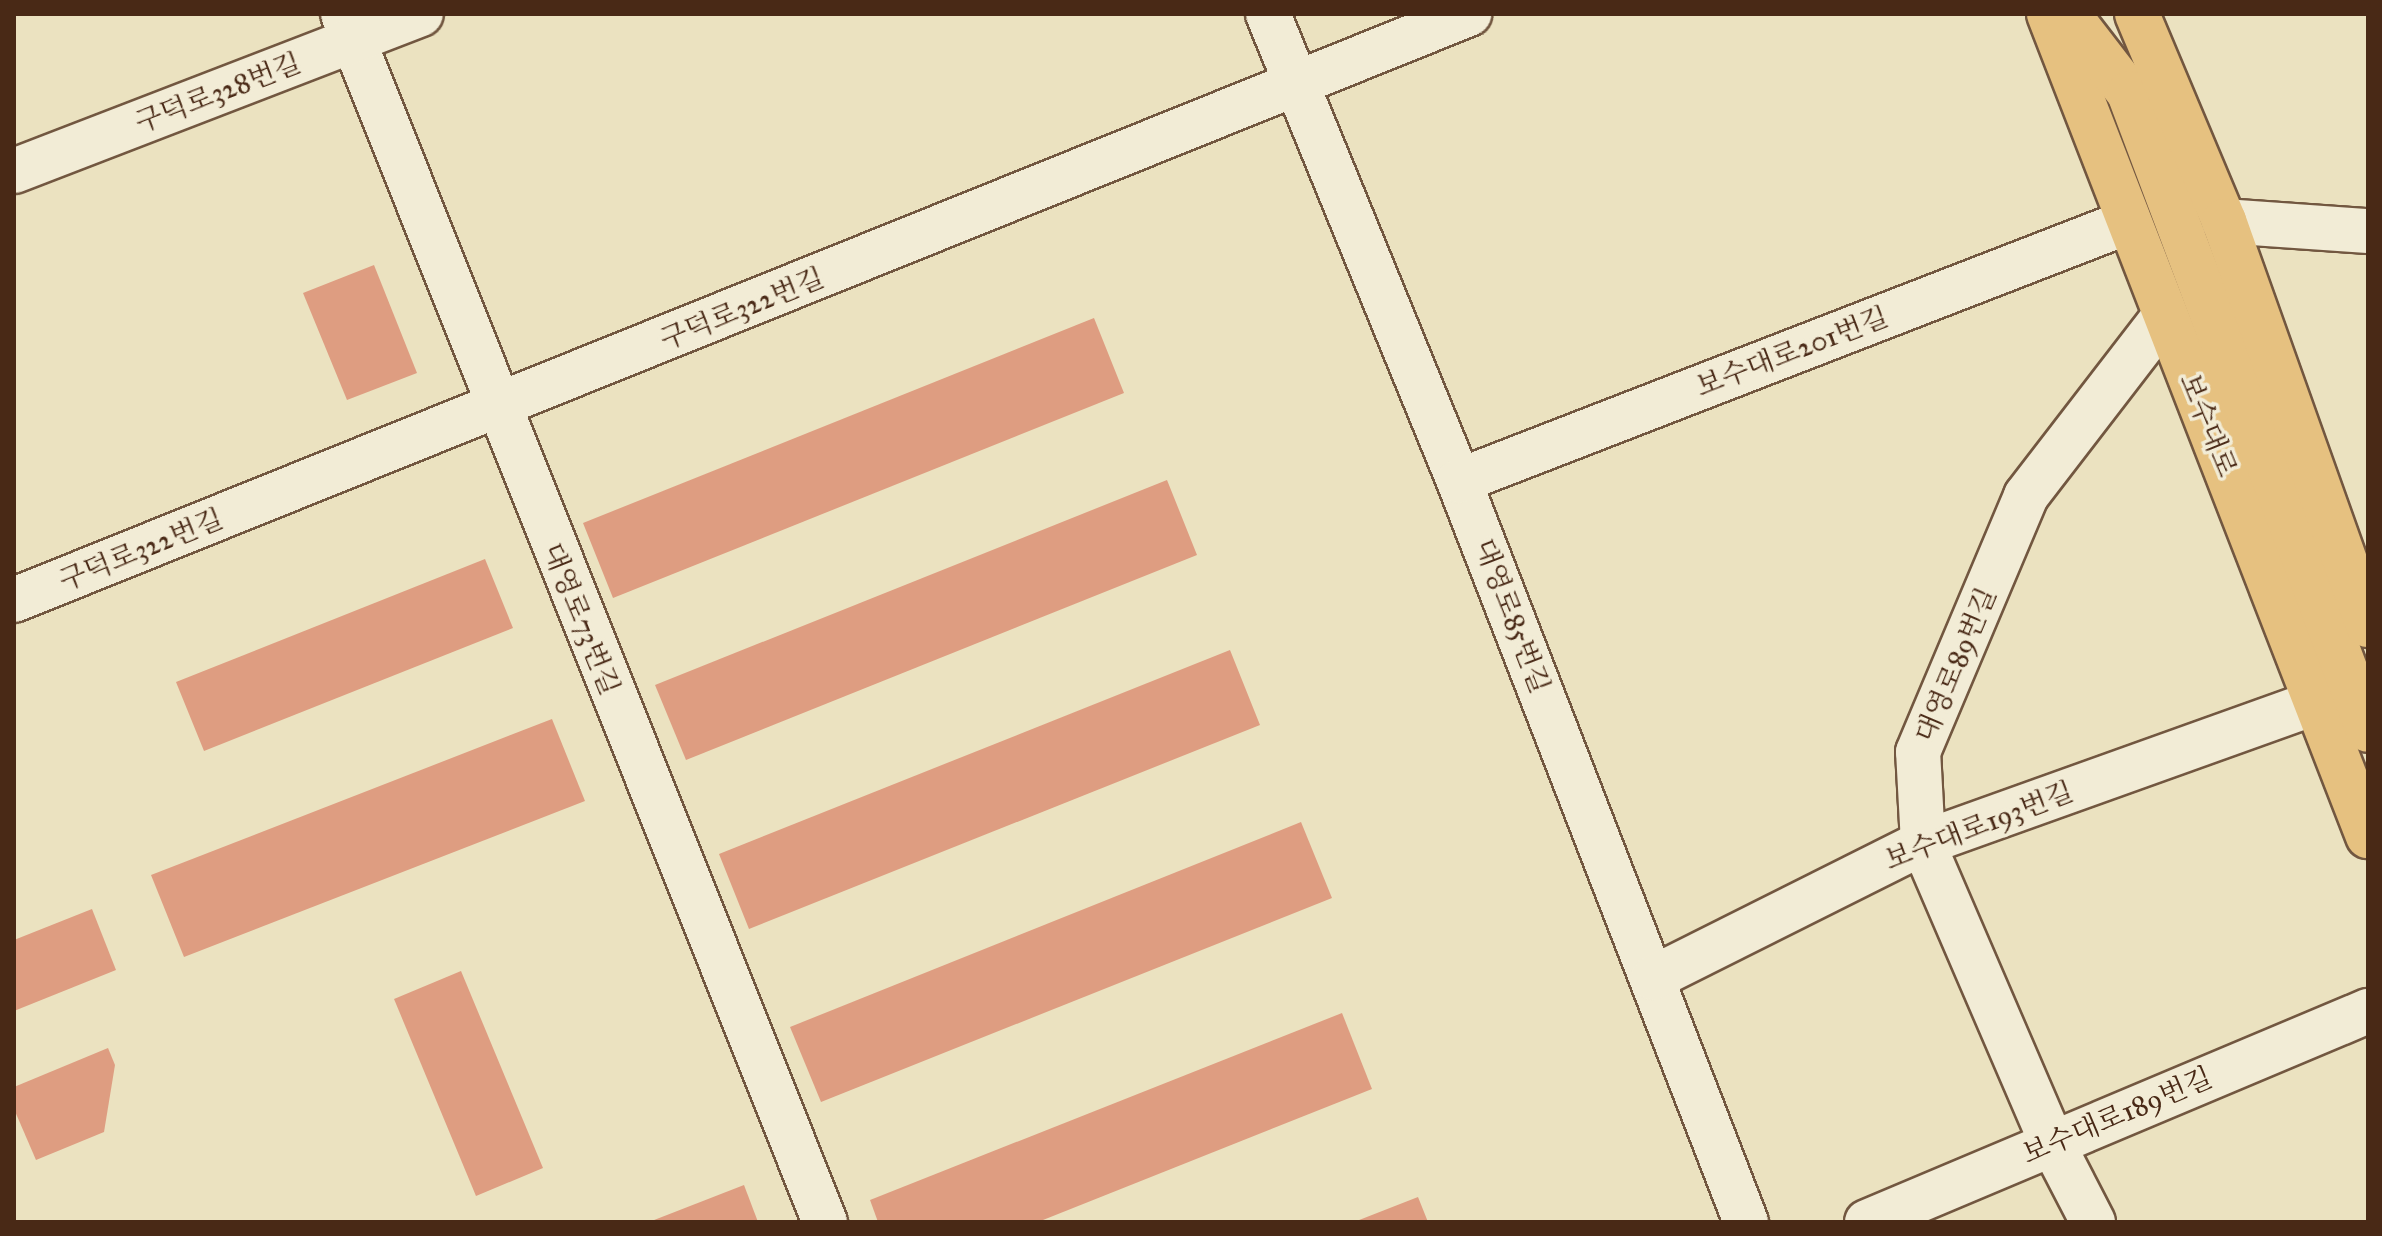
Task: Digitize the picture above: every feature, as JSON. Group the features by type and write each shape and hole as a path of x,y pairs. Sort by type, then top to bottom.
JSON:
{"main road":[{"name":"보수대로","path":"2049,14 2125,223 2368,836"},
{"path":"2068,14 2129,93 2368,730"},
{"path":"2137,14 2224,221 2368,625"}],"street":[{"name":"구덕로328번길","path":"14,171 349,28 421,14"},
{"name":"대영로85번길","path":"1268,14 1459,481 1746,1222"},
{"name":"구덕로322번길","path":"14,600 496,409 1469,14"},
{"name":"대영로73번길","path":"349,28 496,409 825,1222"},
{"path":"2224,221 2368,231"},
{"name":"보수대로201번길","path":"1459,481 2125,223"},
{"name":"대영로89번길","path":"2093,1222 2052,1143 1923,843 1918,752 2026,496 2164,317"},
{"name":"보수대로193번길","path":"1653,978 1923,843 2317,702"},
{"name":"보수대로189번길","path":"1867,1222 2368,1011"}],"building":[{"path":"374,265 417,373 347,400 303,293"},
{"path":"1094,318 1124,393 613,598 583,523"},
{"path":"1167,480 1197,555 686,760 655,685"},
{"path":"485,559 513,628 204,751 176,682"},
{"path":"1230,650 1260,725 749,929 719,854"},
{"path":"552,719 585,801 184,957 151,875"},
{"path":"1301,822 1332,898 821,1102 790,1027"},
{"path":"92,909 116,970 14,1011 14,940"},
{"path":"461,971 543,1168 476,1196 394,999"},
{"path":"1342,1013 1372,1089 1038,1222 878,1222 870,1200"},
{"path":"108,1048 115,1065 104,1132 36,1160 14,1109 14,1087"},
{"path":"744,1185 758,1222 649,1222"},
{"path":"1418,1197 1428,1222 1354,1222"}]}
